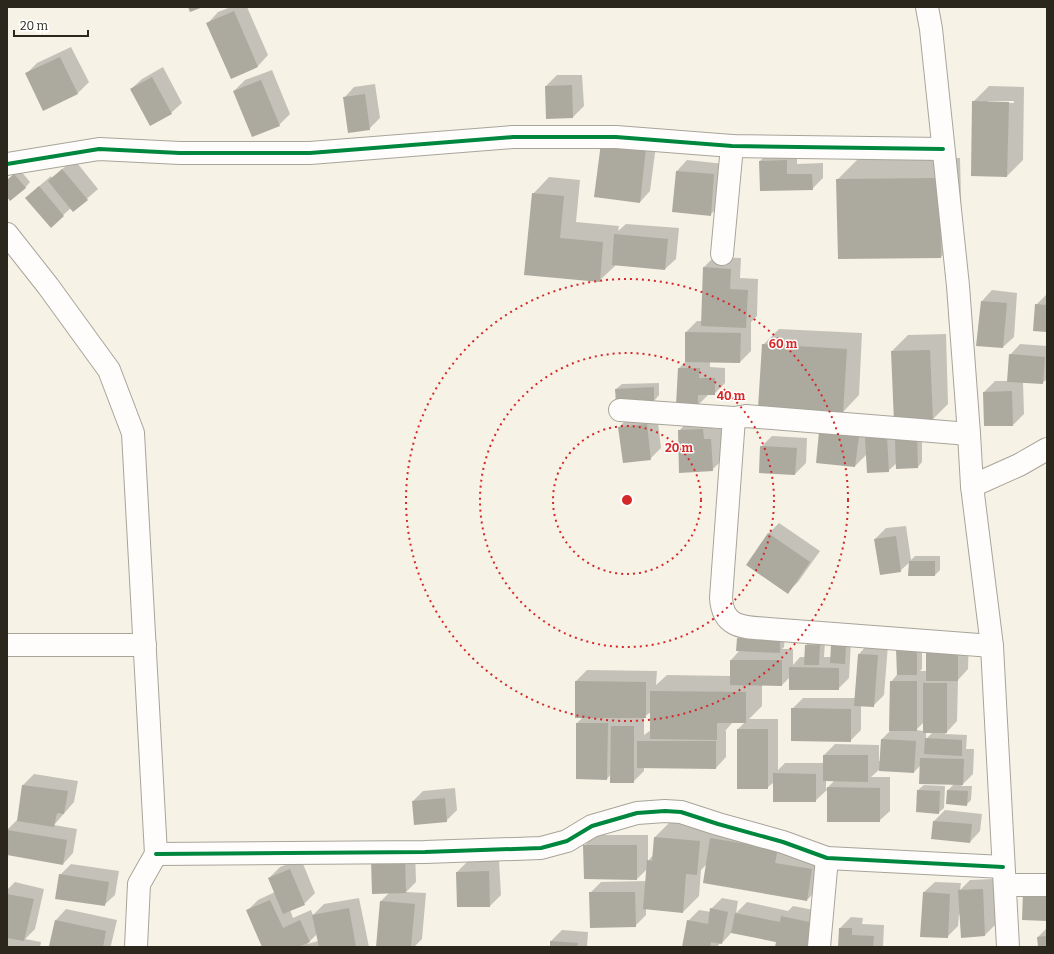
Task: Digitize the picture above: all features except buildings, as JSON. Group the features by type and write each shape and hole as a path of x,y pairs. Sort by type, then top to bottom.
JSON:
{"street":[{"path":"927,7 931,29 958,286 970,434 972,486 992,646 1004,876 1004,902 1008,947"},
{"path":"7,164 99,149 196,154 310,153 513,137 616,137 732,146 943,149"},
{"path":"722,254 732,146"},
{"path":"7,234 48,286 109,370 133,433 156,854 139,884 136,947"},
{"path":"620,410 734,418 746,416 970,434"},
{"path":"734,418 721,598 722,609 726,617 742,626 768,629 992,646"},
{"path":"972,486 1019,465 1047,449"},
{"path":"7,645 145,645"},
{"path":"156,854 425,852 541,848 567,841 592,826 637,813 665,811 681,812 783,842 827,858 1004,876 1047,885"},
{"path":"819,947 827,858"}],"cycle path":[{"path":"7,164 99,149 180,153 310,153 513,137 616,137 732,146 943,149"},
{"path":"156,854 425,852 541,848 567,841 592,826 637,813 665,811 681,812 783,842 827,858 1003,867"}]}
